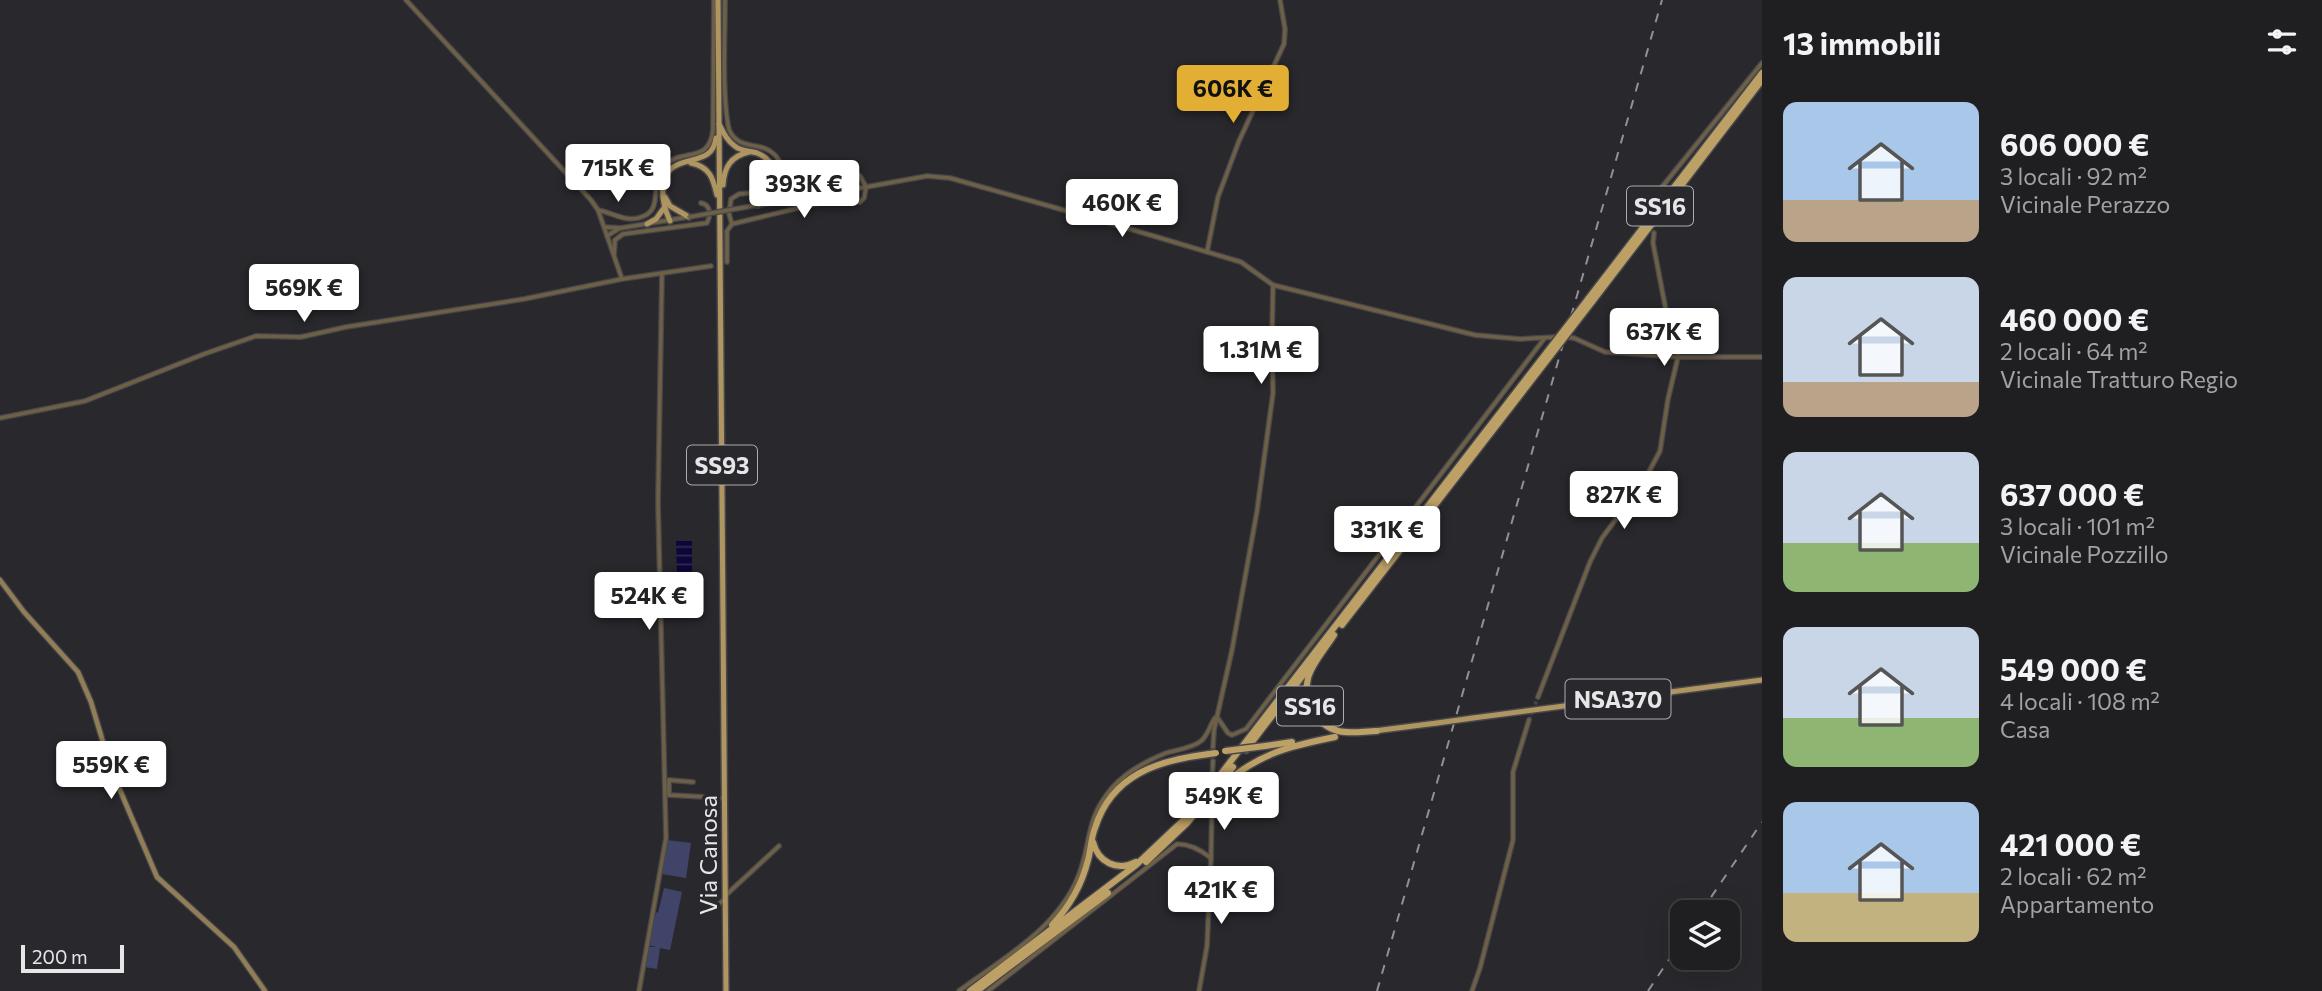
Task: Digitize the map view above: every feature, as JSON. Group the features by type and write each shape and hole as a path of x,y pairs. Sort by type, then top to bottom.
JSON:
{"highway":[{"name":"SS16","path":"1590,300 1762,73"},
{"name":"SS16","path":"970,991 1136,865 1170,834 1205,795 1762,80"},
{"name":"SS16","path":"1200,808 1549,353"},
{"name":"SS16","path":"1335,635 1309,676 1307,692 1310,707 1318,719 1334,729 1347,732 1377,731"},
{"name":"SS16","path":"1022,952 1050,927 1072,899 1084,873 1097,823 1106,804 1130,778 1162,762 1213,751 1335,737"},
{"name":"SS16","path":"977,991 1139,868 1236,774 1261,758 1284,748 1335,737"},
{"name":"SS16","path":"1093,837 1096,851 1101,858 1121,867 1135,863 1170,834"}],"main road":[{"name":"SS93","path":"716,0 720,212"},
{"path":"718,121 729,141 735,146 768,159 776,175 779,201"},
{"path":"670,221 663,193 665,178 676,165 702,158 709,153 715,146 718,121"},
{"path":"720,212 724,175 728,165 734,158 751,152"},
{"path":"685,162 708,170 713,178 720,212"},
{"path":"776,185 788,193 803,197"},
{"path":"758,205 776,185"},
{"path":"667,207 689,217"},
{"path":"647,224 667,207"},
{"name":"Via Canosa","path":"720,212 726,991"},
{"path":"0,580 24,612 78,672 91,702 111,769 157,877 234,947 265,991"},
{"name":"NSA370","path":"1335,737 1762,680"}],"street":[{"path":"406,0 598,210 622,279"},
{"path":"598,210 623,219 640,218 653,210 655,182 664,166 678,157 699,154 711,142 716,0"},
{"path":"725,0 726,85 728,127 731,134 744,144 758,145 770,150 782,164 789,182 796,187 805,189 831,185 856,174 866,187 864,198 860,202 836,199 732,224 727,231 727,262"},
{"path":"1207,252 1218,197 1244,130 1284,44 1285,29 1280,0"},
{"path":"1645,208 1762,63"},
{"path":"604,227 621,228 670,221 927,176 950,177 1241,262 1273,285 1475,335 1520,339 1574,338 1605,352 1678,357 1762,357"},
{"path":"732,224 729,214 731,199 750,193"},
{"path":"614,255 615,240 623,234 707,223 709,210 701,203"},
{"path":"607,236 621,228"},
{"path":"1538,697 1590,562 1602,538 1630,501 1660,451 1678,357 1680,331 1669,326 1653,243 1654,233"},
{"path":"0,418 85,401 256,336 301,337 346,327 524,299 622,279 711,266"},
{"path":"639,991 666,838 658,502 662,273"},
{"path":"1213,751 1217,717 1257,511 1273,393 1273,285"},
{"path":"1217,717 1232,735 1246,729 1544,339"},
{"path":"959,991 1035,933 1064,905 1082,866 1094,816 1115,785 1148,761 1199,742 1217,717"},
{"path":"1472,991 1513,840 1513,772 1529,720"},
{"path":"1212,781 1213,761"},
{"path":"693,782 669,780 669,795 724,798"},
{"path":"695,796 696,788"},
{"path":"1199,991 1207,946 1212,804"},
{"path":"988,991 1177,844 1186,844 1211,858"},
{"path":"714,908 779,846"}],"shaded area":[{"path":"676,541 692,541 692,575 677,575"},
{"path":"667,840 691,843 686,878 662,874"},
{"path":"664,888 682,892 670,950 660,948 657,969 645,967 648,947 657,947 648,945"}],"tunnel":[{"path":"1529,720 1538,697"}],"railway":[{"path":"1377,991 1662,0"},
{"path":"1709,900 1762,822"},
{"path":"1648,991 1670,958"}]}
